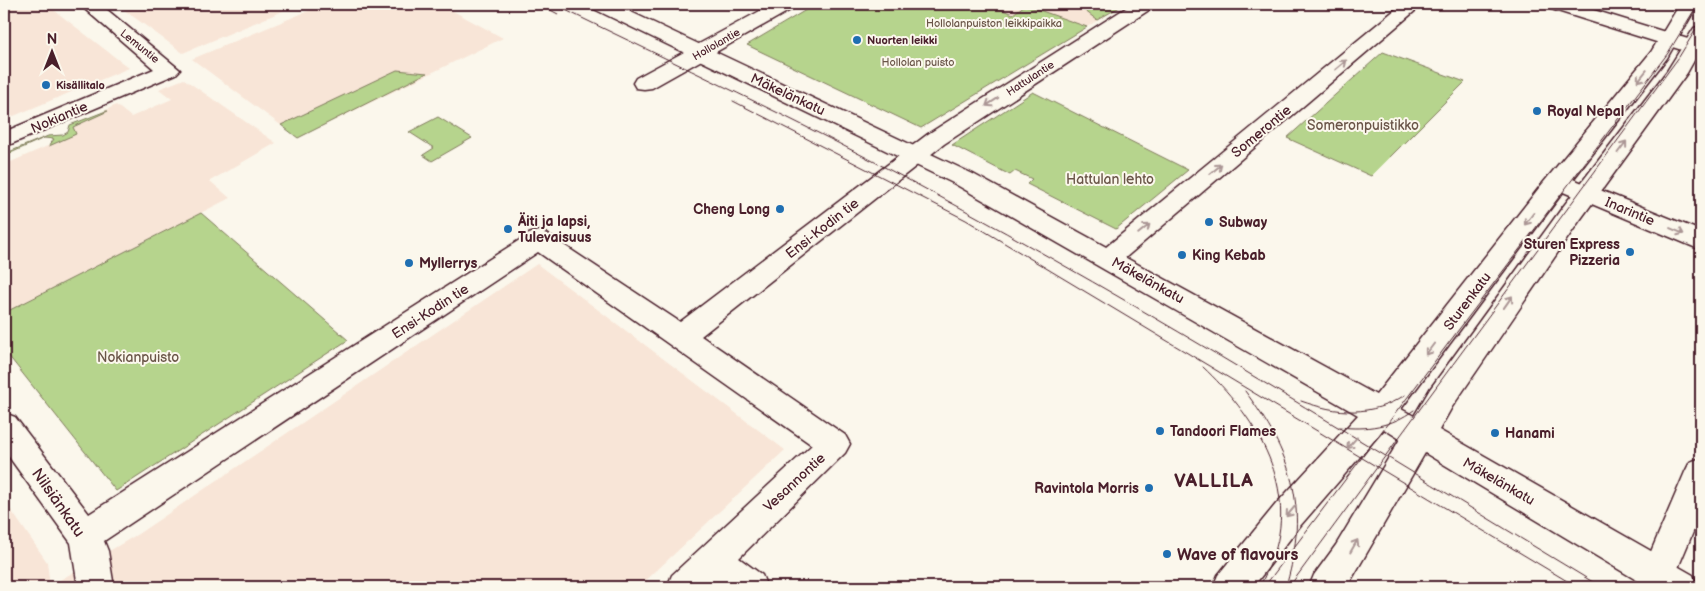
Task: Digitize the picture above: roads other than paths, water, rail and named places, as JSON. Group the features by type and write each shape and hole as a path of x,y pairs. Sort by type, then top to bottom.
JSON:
{"street":[{"name":"Lemuntie","path":"88,4 169,70"},
{"name":"Mäkelänkatu","path":"598,4 916,154 1109,258 1380,412 1670,581"},
{"name":"Hollolantie","path":"644,83 787,4"},
{"name":"Hattulantie","path":"863,196 916,154 1145,4"},
{"name":"Somerontie","path":"1109,258 1413,4"},
{"path":"1327,587 1348,556 1418,434 1441,398 1587,193 1698,43 1669,39 1555,4"},
{"name":"Sturenkatu","path":"1231,587 1288,515 1401,388 1558,180 1660,54 1689,4"},
{"name":"Nokiantie","path":"4,140 169,70"},
{"name":"Inarintie","path":"1558,180 1701,241"},
{"name":"Ensi-Kodin tie","path":"85,535 538,240 681,337 863,196"},
{"name":"Vesannontie","path":"681,337 834,444 685,587"},
{"name":"Nilsiänkatu","path":"4,426 85,535 91,551 96,587"},
{"path":"1670,581 1701,472"},
{"path":"714,559 749,587"}],"tram line":[{"path":"539,4 558,14"},
{"path":"553,4 738,93 920,186 1007,233 1263,382 1370,447"},
{"path":"1387,424 1668,53 1698,4"},
{"path":"1385,456 1679,57 1701,21"},
{"path":"733,101 966,220 1362,458"},
{"path":"1203,367 1239,406 1254,428 1266,451 1275,476 1280,501 1280,527 1274,554 1262,582"},
{"path":"1245,391 1261,414 1285,459 1296,505 1294,548"},
{"path":"1301,401 1328,409 1354,411 1380,407 1405,395"},
{"path":"1387,424 1414,410"},
{"path":"1339,427 1359,428 1387,424"},
{"path":"1370,447 1387,424"},
{"path":"1362,458 1370,447"},
{"path":"1370,447 1385,456"},
{"path":"1377,467 1385,456"},
{"path":"1385,456 1601,587"},
{"path":"1294,548 1362,458"},
{"path":"1362,458 1377,467"},
{"path":"1289,587 1377,467"},
{"path":"1377,467 1577,587"},
{"path":"1264,587 1294,548"},
{"path":"1287,583 1294,548"}],"place":[{"name":"Nuorten leikki","path":"857,40"},
{"name":"Kisällitalo","path":"46,85"},
{"name":"Royal Nepal","path":"1537,111"},
{"name":"Cheng Long","path":"780,209"},
{"name":"Subway","path":"1209,222"},
{"name":"Äiti ja lapsi, Tulevaisuus","path":"508,229"},
{"name":"Sturen Express Pizzeria","path":"1630,252"},
{"name":"King Kebab","path":"1182,255"},
{"name":"Myllerrys","path":"409,263"},
{"name":"Tandoori Flames","path":"1160,431"},
{"name":"Hanami","path":"1495,433"},
{"name":"Ravintola Morris","path":"1149,488"},
{"name":"Wave of flavours","path":"1167,554"}],"district":[{"name":"VALLILA","path":"1214,480"}],"park label":[{"name":"Hollolanpuiston leikkipaikka","path":"994,23"},
{"name":"Hollolan puisto","path":"918,62"},
{"name":"Someronpuistikko","path":"1363,125"},
{"name":"Hattulan lehto","path":"1110,179"},
{"name":"Nokianpuisto","path":"138,357"}]}
